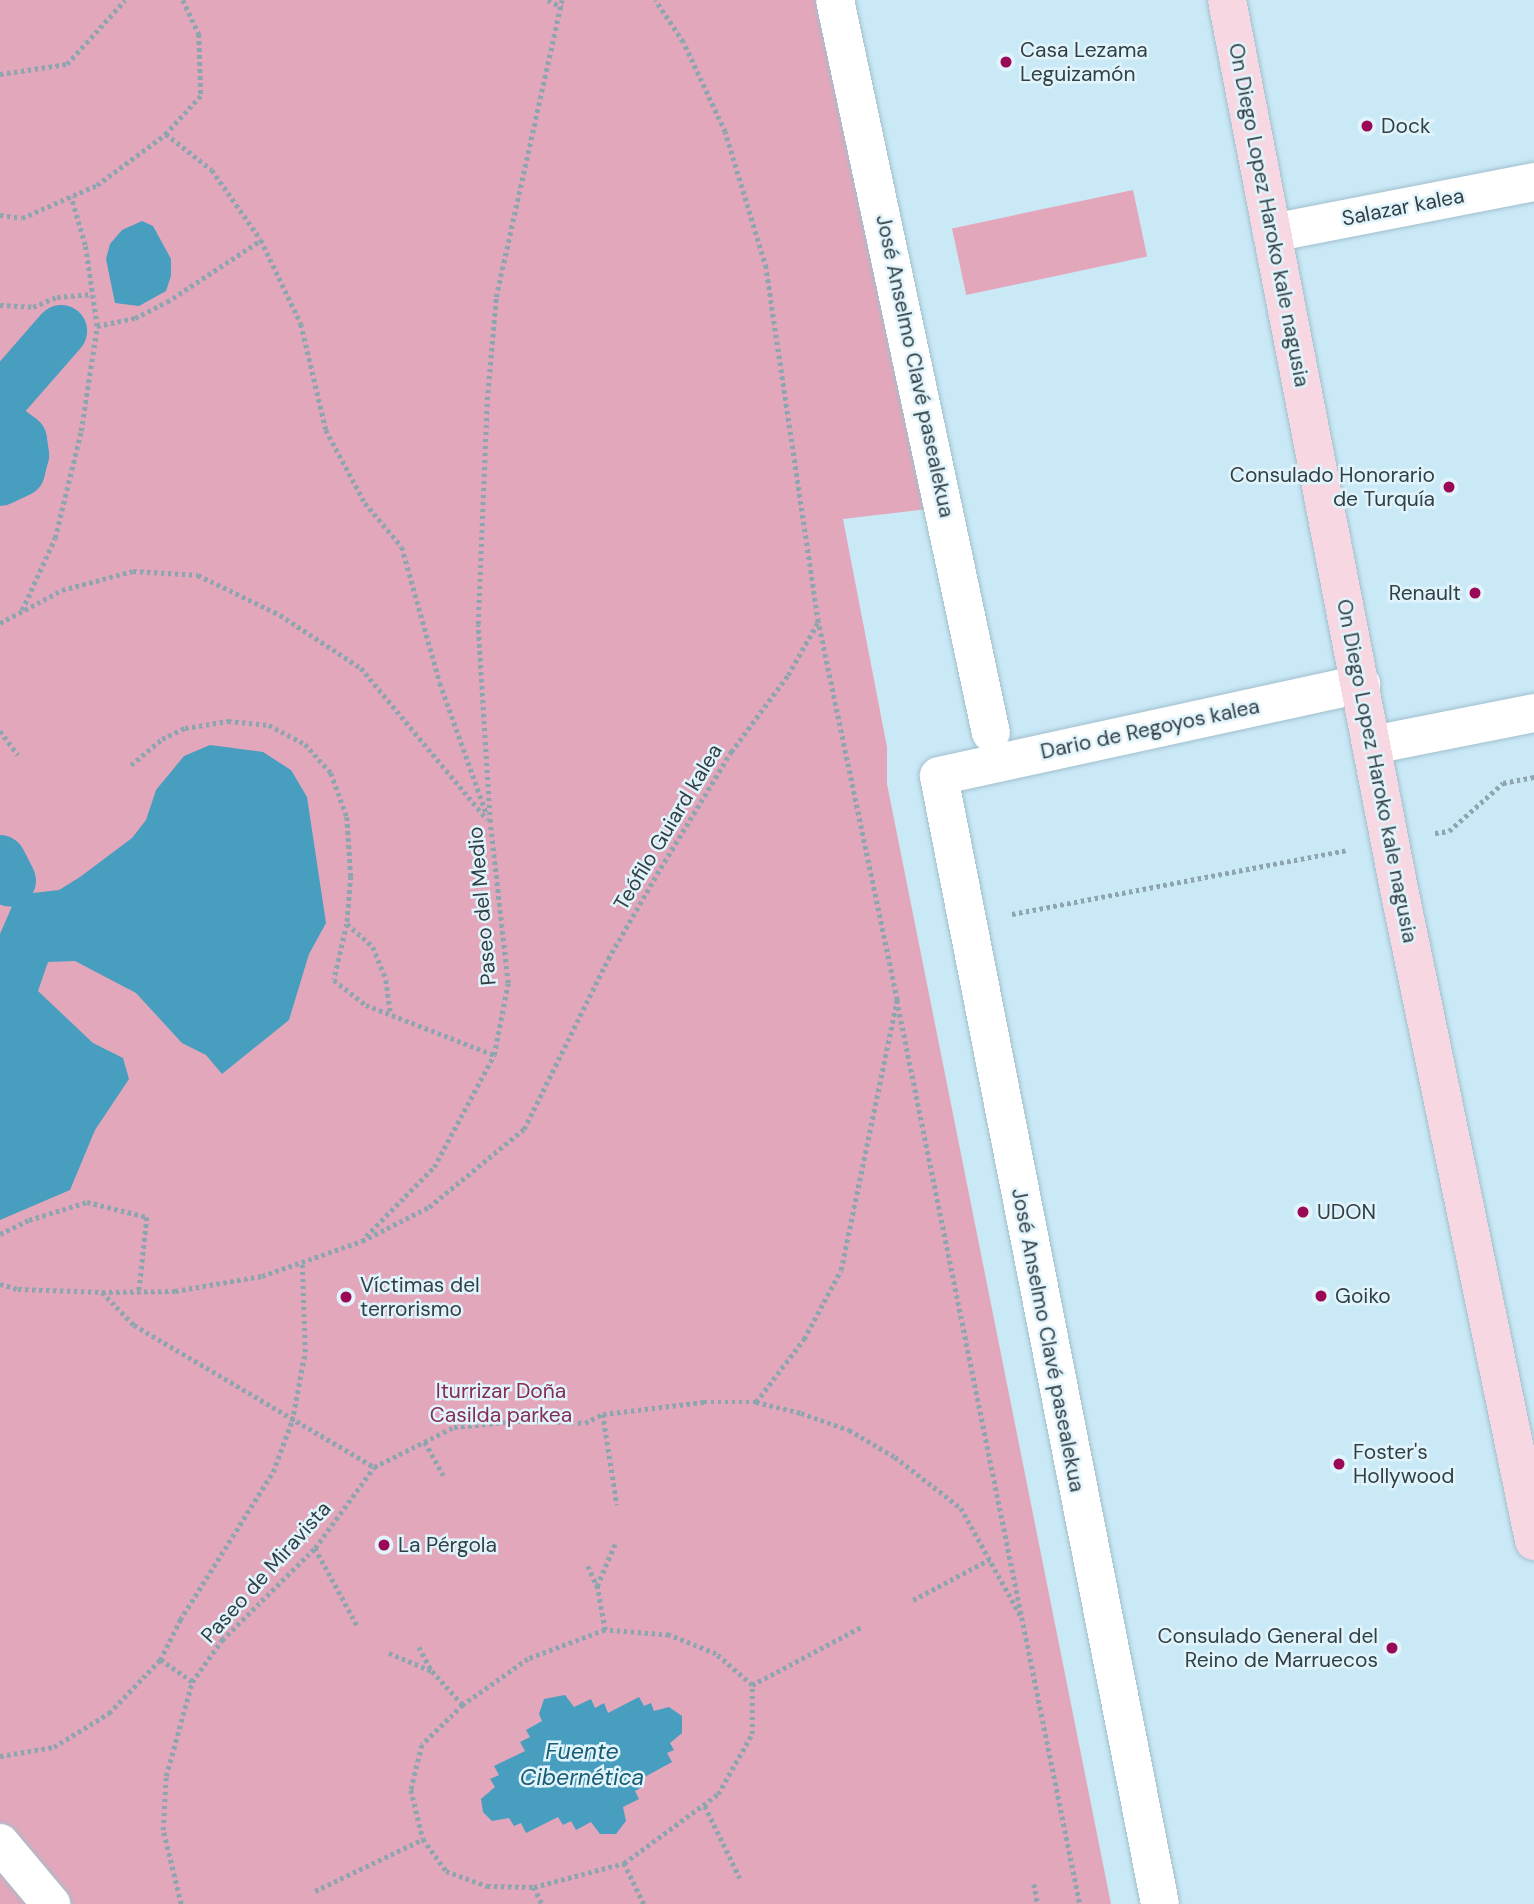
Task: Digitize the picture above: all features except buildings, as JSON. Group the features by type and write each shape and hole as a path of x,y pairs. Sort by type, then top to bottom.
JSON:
{"main road":[{"name":"On Diego Lopez Haroko kale nagusia","path":"1227,0 1373,746 1534,1541"}],"street":[{"name":"José Anselmo Clavé pasealekua","path":"835,0 991,733"},
{"name":"Salazar kalea","path":"1272,233 1534,182"},
{"name":"Dario de Regoyos kalea","path":"939,776 1361,684"},
{"path":"1373,746 1534,713"},
{"name":"José Anselmo Clavé pasealekua","path":"939,776 1160,1904"},
{"path":"0,1843 51,1904"}],"path":[{"path":"0,74 67,64 125,0"},
{"path":"0,215 22,218 97,185 166,134 201,96 199,34 183,0"},
{"path":"548,0 563,8"},
{"path":"562,0 563,8"},
{"path":"655,0 683,42 725,132 766,268 818,622 1080,1904"},
{"name":"Paseo del Medio","path":"362,1241 434,1167 494,1055 508,983 490,822 484,732 479,550 496,297 563,8"},
{"path":"166,134 212,170 261,240 302,324 326,430 365,503 402,547 440,683 490,822"},
{"path":"22,611 55,538 81,431 97,326 89,294 85,245 71,197"},
{"path":"97,326 135,317 167,302 261,240"},
{"path":"0,305 33,307 57,297 89,294"},
{"path":"0,623 62,590 133,571 198,575 280,615 361,668 490,822"},
{"name":"Teófilo Guiard kalea","path":"0,1284 18,1289 175,1291 262,1276 362,1241 429,1207 524,1129 608,958 656,874 731,751 788,675 818,622"},
{"path":"131,765 162,739 186,728 228,721 269,725 305,744 331,773 347,817 351,876 347,924 334,979 366,1005 494,1055"},
{"path":"0,731 18,755"},
{"path":"1449,831 1503,783 1534,777"},
{"path":"966,923 1332,853"},
{"path":"347,924 373,947 386,979 391,1014"},
{"path":"756,1402 804,1339 841,1270 897,1000"},
{"path":"0,1234 29,1220 87,1202 147,1217 139,1292"},
{"path":"0,1756 54,1746 109,1713 160,1660 180,1620 273,1472 292,1420 305,1352 302,1262"},
{"path":"102,1292 134,1325 374,1467"},
{"name":"Paseo de Miravista","path":"181,1904 163,1830 166,1776 192,1682 222,1640 315,1548 374,1467 454,1427 529,1420 585,1423 603,1415 704,1402 756,1402 849,1430 894,1457 961,1508 1022,1618"},
{"path":"603,1415 617,1505"},
{"path":"425,1442 443,1475"},
{"path":"597,1586 615,1544"},
{"path":"315,1548 358,1627"},
{"path":"913,1600 990,1559"},
{"path":"588,1566 597,1586 605,1630"},
{"path":"752,1685 861,1627"},
{"path":"605,1630 669,1634 716,1654 752,1685 752,1734 718,1794 624,1863 534,1887 487,1886 446,1871 423,1839 411,1790 422,1745 463,1705 528,1659 605,1630"},
{"path":"419,1647 432,1671 463,1705"},
{"path":"389,1653 432,1671"},
{"path":"160,1660 192,1682"},
{"path":"705,1805 740,1878"},
{"path":"314,1891 423,1839"},
{"path":"624,1863 644,1904"},
{"path":"1034,1884 1038,1904"},
{"path":"534,1887 542,1904"}],"green space":[{"name":"Iturrizar Doña Casilda parkea","path":"0,0 834,0 945,507 843,519 887,747 887,784 1111,1904 0,1904"},
{"path":"1133,190 1147,257 966,295 952,228"}],"water":[{"path":"142,221 153,226 171,259 171,276 166,291 139,306 115,303 106,259 110,244 122,230"},
{"path":"210,745 263,752 291,770 307,797 326,923 309,954 289,1020 222,1074 206,1055 182,1043 136,993 75,961 48,962 38,991 93,1043 123,1058 129,1079 95,1130 70,1190 0,1220 0,934 13,904 10,881 33,893 59,890 80,877 132,838 146,820 156,790 184,756"},
{"name":"Fuente Cibernética","path":"565,1695 574,1707 591,1699 595,1708 604,1703 608,1713 639,1697 644,1706 651,1703 654,1711 669,1707 682,1716 682,1733 670,1743 674,1750 667,1753 672,1762 641,1779 644,1786 635,1791 639,1799 623,1807 626,1821 616,1834 600,1834 591,1822 576,1830 571,1821 563,1825 558,1817 526,1833 521,1823 514,1826 509,1818 492,1821 483,1812 481,1799 495,1787 490,1779 499,1775 494,1766 525,1751 520,1742 530,1737 526,1730 542,1721 539,1714 544,1699"}],"waterway":[{"path":"0,401 61,331"},
{"path":"0,424 21,440 23,455 19,471 0,480"},
{"path":"0,861 10,881"}],"place":[{"name":"Casa Lezama Leguizamón","path":"1006,62"},
{"name":"Dock","path":"1367,126"},
{"name":"Consulado Honorario de Turquía","path":"1449,487"},
{"name":"Renault","path":"1475,593"},
{"name":"UDON","path":"1303,1212"},
{"name":"Goiko","path":"1321,1296"},
{"name":"Víctimas del terrorismo","path":"346,1297"},
{"name":"Foster's Hollywood","path":"1339,1464"},
{"name":"La Pérgola","path":"384,1545"},
{"name":"Consulado General del Reino de Marruecos","path":"1392,1648"}]}
